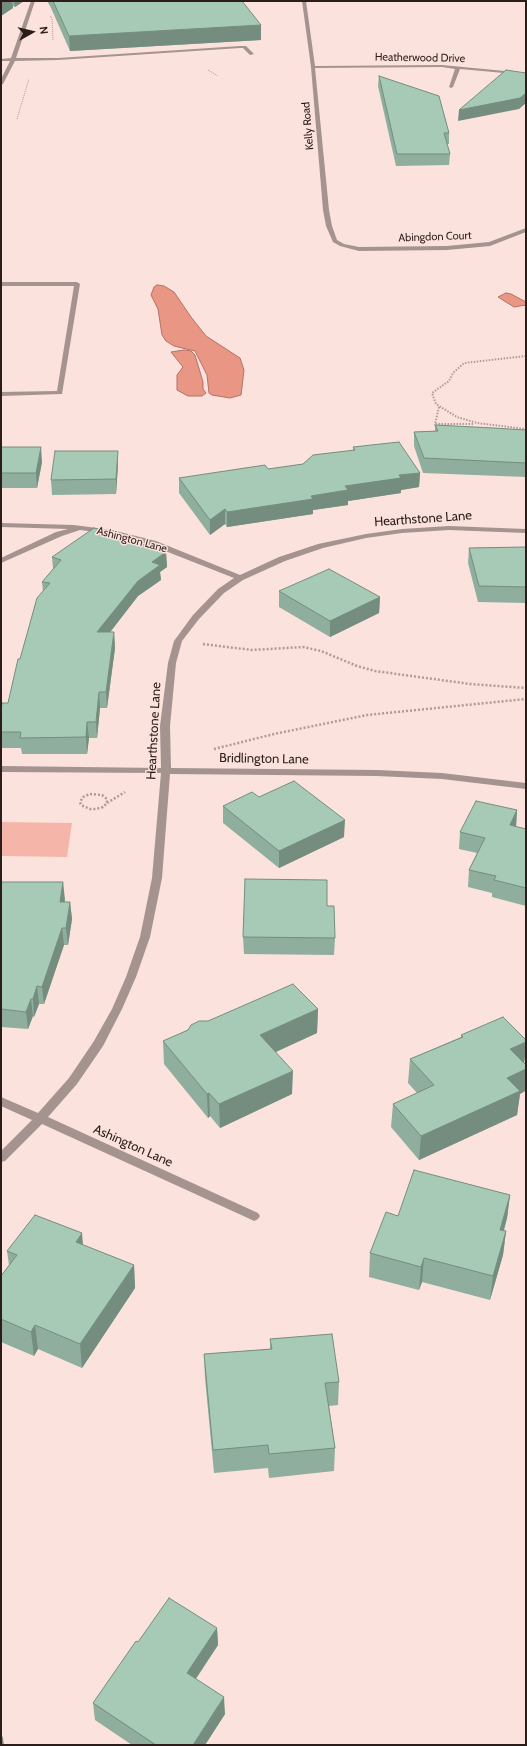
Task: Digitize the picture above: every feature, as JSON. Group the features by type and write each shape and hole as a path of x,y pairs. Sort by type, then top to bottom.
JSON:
{"street":[{"path":"1,84 13,60 33,1"},
{"name":"Kelly Road","path":"304,1 313,67 326,210 332,236 335,241 342,245"},
{"path":"238,42 252,54"},
{"path":"1,60 58,60 244,47"},
{"name":"Heatherwood Drive","path":"313,67 458,67 526,74"},
{"path":"451,87 458,67"},
{"name":"Abingdon Court","path":"342,245 359,249 453,248 490,244 517,236 526,230"},
{"path":"1,284 77,284 60,393 1,394"},
{"path":"1,525 80,528"},
{"name":"Ashington Lane","path":"1,561 59,534 80,528 112,532 153,543 240,578"},
{"name":"Hearthstone Lane","path":"1,1158 40,1119 73,1081 99,1043 118,1009 131,977 145,937 157,878 166,771 165,726 172,663 178,641 196,617 209,602 240,578 301,552 339,541 402,531 449,528 526,531"},
{"name":"Bridlington Lane","path":"1,769 403,774 442,776 526,786"},
{"name":"Ashington Lane","path":"1,1101 254,1216"}],"path":[{"path":"49,15 52,18 53,44"},
{"path":"477,423 457,417 439,407 432,394 449,381 453,373 464,363 526,356"},
{"path":"439,407 436,424 477,423 526,429"},
{"path":"178,641 252,650 283,646 303,647 320,651 357,666 375,671 470,684 526,688"},
{"path":"210,750 274,734 356,717 526,699"},
{"path":"107,803 105,796 97,794 84,796 80,802 84,807 91,809 101,808 126,792"}],"shaded area":[{"path":"157,285 164,286 174,292 206,336 240,358 244,370 241,395 230,398 212,395 209,393 207,375 195,351 174,346 166,341 162,335 158,309 151,295 154,287"},
{"path":"506,293 526,302 526,305 514,307 498,297"},
{"path":"184,350 191,351 195,355 203,382 203,389 206,393 202,396 188,396 177,390 177,375 183,367 171,352"},
{"path":"1,822 72,823 67,857 1,856"}],"building":[{"path":"53,1 242,1 261,25 69,36"},
{"path":"506,70 526,73 526,93 520,98 459,110"},
{"path":"379,76 439,96 449,133 444,133 450,154 397,154"},
{"path":"435,425 526,430 526,463 424,458 414,432 438,431"},
{"path":"399,442 420,473 399,475 401,478 345,486 348,490 311,496 313,499 227,512 225,509 210,520 179,478 265,465 268,469 303,464 313,455 355,450 353,447"},
{"path":"1,447 41,447 36,473 1,473"},
{"path":"55,451 118,451 116,479 51,480"},
{"path":"94,528 166,552 152,562 160,565 138,581 97,632 114,632 106,692 99,692 96,722 87,722 86,737 20,738 21,732 1,732 2,703 8,703 18,659 20,659 37,598 50,583 42,582 61,560 52,557"},
{"path":"526,547 526,587 479,586 469,548"},
{"path":"329,569 380,597 330,621 279,591"},
{"path":"294,781 345,820 279,851 223,806 252,792 259,797"},
{"path":"476,801 517,810 510,825 526,829 526,888 494,880 496,876 469,870 485,838 460,832"},
{"path":"245,879 327,880 327,906 334,906 335,938 243,937"},
{"path":"1,882 63,882 60,902 70,902 66,928 62,928 42,987 37,986 33,999 31,999 26,1012 1,1009"},
{"path":"293,984 318,1009 260,1035 293,1071 219,1104 209,1093 207,1094 163,1041 188,1030 191,1025 199,1021 208,1021"},
{"path":"503,1017 526,1040 526,1042 510,1049 526,1065 526,1069 507,1078 520,1091 421,1136 393,1104 434,1085 410,1059 463,1037 461,1035"},
{"path":"414,1170 510,1195 500,1230 506,1231 493,1276 424,1258 421,1267 370,1253 386,1212 398,1216"},
{"path":"35,1215 82,1233 76,1242 134,1265 80,1344 35,1325 31,1332 1,1319 1,1276 17,1255 7,1251"},
{"path":"332,1334 339,1382 325,1383 335,1448 269,1454 268,1445 213,1450 204,1354 272,1349 270,1339"},
{"path":"169,1598 217,1628 187,1673 224,1697 193,1745 156,1745 93,1703 136,1641 138,1642"}]}
